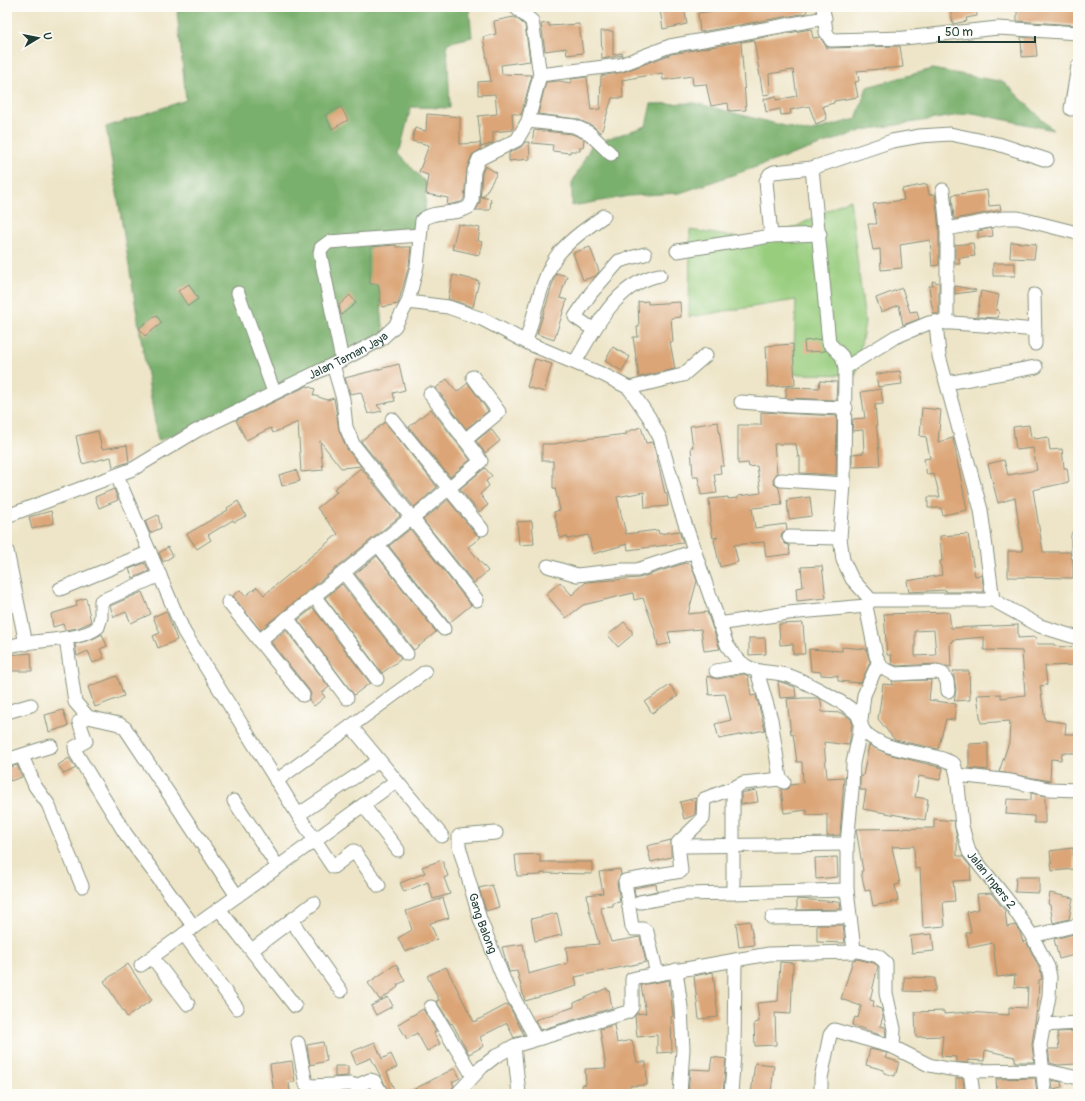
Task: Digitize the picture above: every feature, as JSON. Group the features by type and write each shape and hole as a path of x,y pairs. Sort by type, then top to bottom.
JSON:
{"street":[{"path":"515,7 532,21 540,75 620,65 670,46 824,13 826,32 831,40 842,41 904,38 998,28 1078,33"},
{"path":"1071,109 1078,66"},
{"name":"Jalan Taman Jaya","path":"7,516 117,476 145,462 196,431 274,392 337,363 380,340 395,326 408,302 417,266 422,220 429,215 462,210 469,207 472,201 474,171 479,158 517,140 528,121 540,75"},
{"path":"528,121 574,126 589,133 611,154"},
{"path":"771,236 767,177 774,172 812,168 892,140 950,134 998,144 1047,160"},
{"path":"812,168 820,234 829,343 842,356 844,368 846,408 843,442 844,484 840,538 843,560 852,579 868,603 878,663 882,668 895,674 937,672 943,674 947,681 948,691"},
{"path":"943,190 947,229 939,356 982,510 993,600"},
{"path":"526,342 546,279 558,254 578,234 604,216"},
{"path":"947,229 1004,218 1018,218 1073,232"},
{"path":"677,251 771,236 820,234"},
{"path":"420,235 329,242 321,248 320,253 346,427 353,444 477,600"},
{"path":"594,330 575,317 591,293 619,261 645,254"},
{"path":"575,362 608,308 629,287 651,276 660,275"},
{"path":"238,293 274,392"},
{"path":"1034,295 1035,344"},
{"path":"408,302 448,307 482,319 526,342 575,362 629,388 652,422 660,438 695,551 727,646 743,666"},
{"path":"844,368 895,337 942,322 1035,330"},
{"path":"629,388 683,375 706,355"},
{"path":"947,383 1036,367"},
{"path":"465,440 499,412 473,376"},
{"path":"259,641 481,461 430,394"},
{"path":"741,402 846,408"},
{"path":"392,419 482,529"},
{"path":"117,476 184,632 276,781 333,867 354,851 379,886"},
{"path":"781,480 844,484"},
{"path":"1078,536 1078,555"},
{"path":"789,537 840,538"},
{"path":"378,545 444,629"},
{"path":"7,551 26,644"},
{"path":"548,566 577,575 622,570 637,570 695,551"},
{"path":"60,589 150,552"},
{"path":"344,573 408,654"},
{"path":"7,647 66,638 92,631 98,627 101,617 102,601 160,575"},
{"path":"314,596 378,679"},
{"path":"719,624 788,613 868,603 993,600 1040,626 1078,638"},
{"path":"228,602 303,695"},
{"path":"287,618 347,698"},
{"path":"66,638 75,702 88,717 119,724 125,728 237,896"},
{"path":"854,950 847,890 847,844 853,763 861,723 864,695 878,663"},
{"path":"716,671 743,666 757,671 782,674 798,679 827,694 856,713 863,731 883,744 951,762 956,768 958,775 1011,781 1049,789 1078,790"},
{"path":"657,974 647,932 643,929 632,927 624,882 681,871 678,843 704,819 704,798 743,783 782,780 771,720 757,671"},
{"path":"276,781 425,672"},
{"path":"7,712 31,705"},
{"path":"88,717 79,722 86,742 74,747 76,753 125,833 237,1008"},
{"path":"351,726 442,836"},
{"path":"7,760 51,746"},
{"path":"22,756 35,786 48,804 82,886"},
{"path":"298,815 374,764"},
{"name":"Jalan Inpers 2","path":"958,775 962,826 969,852 1012,906 1032,936 1048,967 1050,977 1049,996 1040,1045 1045,1094"},
{"path":"141,965 315,841 396,781"},
{"path":"733,788 733,893"},
{"path":"234,800 278,867"},
{"path":"363,805 398,850"},
{"name":"Gang Balong","path":"496,833 459,836 459,846 480,919 504,980 536,1039"},
{"path":"687,846 847,844"},
{"path":"640,902 685,894 847,890"},
{"path":"252,950 314,903"},
{"path":"220,909 295,1006"},
{"path":"772,918 850,917"},
{"path":"291,920 341,991"},
{"path":"1032,936 1078,925"},
{"path":"457,1094 473,1076 496,1056 514,1046 628,1012 632,1007 632,980 676,970 769,954 853,952 854,950 878,956 886,963 886,993 894,1029 894,1047"},
{"path":"152,957 188,1004"},
{"path":"731,1094 734,1053 735,960"},
{"path":"676,970 681,1007 683,1049 680,1094"},
{"path":"431,1007 473,1076"},
{"path":"1043,1025 1078,1023"},
{"path":"821,1094 821,1078 830,1035 834,1030 894,1047 929,1065 970,1071 1043,1070 1078,1078"},
{"path":"298,1043 306,1084 312,1086 351,1084 356,1086 370,1080 374,1081 382,1094"},
{"path":"514,1046 519,1094"},
{"path":"970,1071 973,1094"}],"green space":[{"path":"188,7 469,7 472,37 447,43 450,108 411,107 399,154 426,183 425,227 375,240 385,347 158,441 106,127 186,100 177,12"},
{"path":"932,69 1004,82 1053,130 973,113 864,130 680,193 629,196 572,206 572,183 592,144 646,126 651,104 695,103 808,132 856,119 867,87"},
{"path":"850,199 865,322 856,375 793,374 796,300 689,317 690,230 766,242"}],"building":[{"path":"684,7 687,24 663,29 660,10"},
{"path":"728,7 806,7 807,13 700,32 698,13 729,9"},
{"path":"950,7 976,7 977,16 966,18 967,21 953,24"},
{"path":"1017,7 1061,7 1077,10 1075,25 1017,21"},
{"path":"514,17 525,25 530,61 501,65 502,74 532,75 521,115 512,113 513,130 493,132 493,143 481,147 478,116 497,114 495,94 478,95 478,82 491,81 483,37 496,34 494,21"},
{"path":"549,23 549,26 579,24 583,53 567,55 566,48 545,51 541,24"},
{"path":"811,29 813,38 820,37 827,48 900,46 903,67 857,71 859,81 855,82 858,97 834,101 834,103 823,106 827,119 816,124 809,106 790,110 791,114 781,115 780,109 766,112 764,99 776,96 776,100 797,96 793,70 769,74 770,94 763,95 754,40 741,42 746,110 729,111 728,103 711,106 706,84 693,85 692,76 663,80 662,73 622,80 623,98 612,98 601,133 593,126 577,119 538,114 546,82 559,81 571,83 571,79 587,77 591,110 600,109 601,76 623,72 672,54"},
{"path":"601,31 613,31 613,55 622,53 623,55 602,59"},
{"path":"1021,37 1035,38 1037,56 1022,57"},
{"path":"341,107 348,120 332,129 325,115"},
{"path":"427,114 460,117 460,144 480,143 480,150 472,155 467,168 464,199 461,202 447,205 448,198 426,194 428,175 419,172 429,145 412,141 415,128 426,131"},
{"path":"534,130 572,134 584,139 583,147 580,147 580,151 570,151 570,153 552,151 553,145 532,143"},
{"path":"525,142 529,142 530,159 509,161 509,153 521,147"},
{"path":"485,166 497,173 484,196 481,197 491,199 490,210 476,210 480,202 482,173"},
{"path":"927,184 929,195 935,194 939,229 939,265 932,266 930,240 900,245 902,268 881,270 880,249 873,250 868,224 877,224 873,204 904,200 902,189"},
{"path":"987,190 989,206 1000,205 1001,210 954,219 952,195"},
{"path":"458,224 480,228 478,241 482,242 479,255 452,249"},
{"path":"992,228 993,236 978,238 978,231"},
{"path":"1011,242 1036,244 1034,259 1010,258"},
{"path":"973,243 975,256 959,258 960,264 955,264 955,245"},
{"path":"396,245 396,247 411,247 409,265 398,304 382,307 378,284 370,284 370,247"},
{"path":"590,247 599,271 596,276 583,280 573,253"},
{"path":"993,263 1015,263 1015,276 993,276"},
{"path":"556,273 567,276 560,298 567,300 554,340 537,334"},
{"path":"453,275 479,281 473,307 448,299"},
{"path":"932,281 939,283 939,314 934,314 931,302 929,286 933,286"},
{"path":"189,284 198,299 188,306 178,291"},
{"path":"955,286 976,290 976,291 955,294"},
{"path":"902,288 910,312 917,311 919,319 903,325 899,305 881,312 876,298"},
{"path":"981,291 999,295 996,310 999,311 998,318 977,317"},
{"path":"350,295 356,303 341,315 339,305"},
{"path":"648,301 648,304 680,302 681,317 671,318 673,342 670,342 675,369 639,377 633,337 638,337 638,302"},
{"path":"156,315 162,323 145,336 139,328"},
{"path":"821,339 825,351 805,352 804,341"},
{"path":"793,344 795,385 768,387 766,346"},
{"path":"613,347 630,357 622,371 605,361"},
{"path":"535,359 552,364 544,392 527,387"},
{"path":"399,364 405,390 393,393 395,401 377,405 382,411 368,414 361,392 350,394 345,378"},
{"path":"900,371 902,384 878,387 876,374"},
{"path":"447,379 457,392 468,383 488,411 466,429 436,388"},
{"path":"820,381 837,382 836,400 786,398 786,387 819,388"},
{"path":"307,386 315,389 313,395 327,400 334,398 339,430 347,449 361,466 341,468 320,441 323,470 301,472 298,422 273,433 271,428 246,440 236,420"},
{"path":"881,389 883,404 875,405 880,466 852,467 852,454 864,453 863,430 852,431 853,419 865,418 861,392"},
{"path":"922,408 941,410 938,442 953,438 967,510 943,515 941,508 928,508 928,497 940,497 934,474 927,475 924,459 930,458 926,437 920,436"},
{"path":"431,409 470,460 450,477 409,427"},
{"path":"761,412 837,416 836,475 800,473 800,456 798,457 796,444 774,444 777,473 773,480 774,484 779,488 782,505 752,508 755,528 786,524 787,529 782,533 781,537 785,544 789,545 790,554 766,557 764,542 734,545 738,562 720,567 714,540 718,537 713,538 710,522 709,499 728,497 728,499 738,498 738,496 761,493 757,466 749,467 748,463 738,464 738,425 761,425"},
{"path":"385,422 437,487 414,507 361,441"},
{"path":"718,422 724,466 720,466 721,473 714,474 717,493 701,495 698,477 693,477 691,447 693,447 690,426"},
{"path":"1029,425 1031,437 1034,436 1035,439 1048,437 1050,450 1062,449 1064,468 1067,468 1069,482 1033,490 1043,552 1070,552 1073,561 1073,578 1008,577 1008,551 1023,551 1015,498 998,503 988,464 1004,460 1008,475 1037,470 1033,448 1016,450 1013,427"},
{"path":"641,427 646,443 653,442 665,493 667,493 668,506 645,508 644,492 617,497 626,534 658,530 659,534 679,531 683,543 628,550 627,544 593,554 588,535 568,539 567,536 560,538 554,512 560,510 555,488 553,488 553,461 542,461 542,444 554,444 627,434 626,432"},
{"path":"491,429 500,441 485,453 476,441"},
{"path":"98,431 102,449 127,445 129,462 113,467 111,457 82,464 76,436"},
{"path":"361,468 400,516 260,630 233,596 240,590 245,596 257,587 264,595 338,534 317,508 337,492 334,489"},
{"path":"485,468 492,476 486,481 489,486 480,494 488,505 479,512 460,489"},
{"path":"296,470 300,481 282,486 279,475"},
{"path":"114,489 118,500 99,508 95,497"},
{"path":"810,497 812,516 789,519 787,500"},
{"path":"448,500 476,534 481,537 468,547 488,571 474,583 423,520"},
{"path":"238,501 246,516 234,522 233,520 208,535 211,540 197,549 187,534 228,510 227,508"},
{"path":"51,511 54,523 32,529 29,517"},
{"path":"158,515 161,528 150,533 145,521"},
{"path":"532,521 534,544 519,545 517,522"},
{"path":"410,529 471,605 449,623 389,546"},
{"path":"968,534 975,576 982,575 984,592 946,592 946,590 909,592 907,581 942,575 940,561 942,561 940,536"},
{"path":"168,547 173,556 163,562 159,553"},
{"path":"377,556 436,632 414,650 355,574"},
{"path":"145,563 149,571 133,578 129,569"},
{"path":"685,563 691,565 697,581 688,614 707,612 720,649 704,651 701,629 668,632 671,643 658,646 655,631 643,598 634,600 633,593 583,605 566,618 546,594 560,582 572,595 586,582 639,578"},
{"path":"822,566 826,598 797,601 796,588 803,587 801,567"},
{"path":"342,584 401,659 382,673 325,598"},
{"path":"142,592 151,614 131,623 126,612 114,617 110,606"},
{"path":"86,598 91,622 78,628 65,630 63,624 53,627 51,614 77,606 76,601"},
{"path":"313,608 370,683 354,695 298,620"},
{"path":"166,611 177,640 158,648 153,636 160,633 153,617"},
{"path":"949,612 951,628 1018,625 1018,638 1036,637 1037,644 1054,644 1055,646 1078,648 1078,665 1045,666 1047,685 1040,686 1045,720 1066,723 1065,734 1078,734 1078,753 1062,753 1061,760 1051,759 1050,781 999,772 1009,742 1010,721 981,723 977,695 1001,694 1001,698 1025,695 1022,651 984,650 984,637 952,640 953,642 950,643 951,667 937,664 897,666 892,664 891,655 887,655 884,614","holes":["934,630 936,655 915,656 915,631"]},
{"path":"624,622 632,631 632,635 618,647 608,635"},
{"path":"803,623 805,654 793,654 793,644 780,645 779,624"},
{"path":"286,630 329,687 322,693 325,697 314,706 309,700 311,694 309,690 271,642"},
{"path":"102,634 107,646 100,649 104,658 93,663 88,651 77,656 75,644 93,639"},
{"path":"749,638 765,638 766,654 749,655"},
{"path":"842,647 866,649 870,662 861,683 838,681 838,676 821,675 821,672 811,671 809,649 842,651"},
{"path":"31,653 32,671 9,671 8,655"},
{"path":"953,671 969,671 970,700 954,701 956,690"},
{"path":"744,674 748,676 751,696 756,695 765,730 719,739 715,724 731,720 725,694 709,695 707,676 717,679"},
{"path":"117,676 124,696 95,707 88,687"},
{"path":"931,680 929,700 956,704 954,720 946,719 938,749 895,740 878,719 883,684 893,685 892,681"},
{"path":"778,681 795,687 796,697 780,698"},
{"path":"670,685 678,696 652,713 645,702"},
{"path":"818,698 821,700 822,712 842,713 851,719 852,723 849,745 824,742 827,778 844,777 840,835 827,836 827,814 807,815 807,810 784,813 781,789 787,789 791,785 803,783 802,762 797,762 793,734 791,735 787,699"},
{"path":"63,710 68,726 49,732 45,715"},
{"path":"988,743 988,770 969,768 969,744"},
{"path":"869,745 888,754 943,768 940,780 919,776 915,797 928,799 925,820 863,809 866,790 860,790 860,777 863,776"},
{"path":"69,758 76,768 64,774 58,765"},
{"path":"17,765 22,777 10,781 7,768"},
{"path":"756,790 758,802 741,804 741,793"},
{"path":"1031,793 1045,796 1045,823 1034,823 1034,816 1006,814 1007,799 1031,800"},
{"path":"696,798 695,815 684,819 680,802"},
{"path":"934,819 954,821 957,839 957,856 962,856 970,866 971,880 953,881 955,901 943,902 945,926 923,928 920,868 915,869 914,846 892,847 900,884 895,885 898,901 873,906 870,890 865,891 856,829 934,828"},
{"path":"671,840 671,857 651,862 647,846"},
{"path":"1073,848 1075,869 1052,871 1050,851"},
{"path":"540,854 540,862 592,862 592,874 541,873 541,875 517,876 515,855"},
{"path":"837,857 838,877 816,879 815,858"},
{"path":"442,860 448,876 444,878 450,894 433,899 428,882 404,892 400,883 425,873 422,867"},
{"path":"620,869 621,874 617,882 620,902 613,903 613,906 600,907 611,942 640,937 646,962 575,977 577,986 525,1001 517,971 509,972 502,947 523,944 528,974 568,963 566,947 599,944 589,910 587,895 603,893 599,872"},
{"path":"1016,877 1039,877 1039,893 1015,892"},
{"path":"656,884 657,891 635,896 634,888"},
{"path":"492,885 499,907 486,911 479,888"},
{"path":"991,893 1005,911 1007,927 1015,925 1020,932 1023,942 1026,941 1040,970 1042,979 1039,980 1038,1001 1032,1044 1034,1062 1015,1062 1015,1057 985,1050 984,1061 968,1060 968,1063 956,1062 956,1057 941,1056 943,1036 916,1037 915,1012 944,1011 944,1014 968,1012 1009,1015 1009,1007 1027,1008 1028,988 1014,987 1015,975 997,977 993,943 969,948 966,933 971,932 967,912 979,909 977,894"},
{"path":"1050,893 1073,898 1069,919 1053,923 1050,905 1048,904"},
{"path":"443,898 449,918 430,923 437,939 405,952 398,938 412,930 406,911"},
{"path":"797,899 840,902 841,909 797,910"},
{"path":"557,913 562,935 535,941 531,919"},
{"path":"750,921 754,945 739,947 736,923"},
{"path":"817,925 843,925 845,943 817,942"},
{"path":"1078,933 1078,954 1059,959 1054,939"},
{"path":"932,934 934,951 912,953 910,936"},
{"path":"857,959 874,963 878,966 870,1000 874,1001 873,1006 881,1009 883,1017 880,1026 885,1027 886,1037 852,1025 855,1017 858,1018 861,1006 841,999 853,960"},
{"path":"780,962 793,963 791,1014 775,1013 776,1045 755,1046 754,1023 759,1022 757,1003 778,1001"},
{"path":"128,964 152,1000 127,1017 104,981"},
{"path":"396,964 405,981 397,985 398,987 380,1000 368,983"},
{"path":"446,967 474,1022 508,1004 524,1035 514,1038 507,1023 480,1037 484,1046 469,1054 452,1023 451,1024 436,1001 439,1000 427,976"},
{"path":"713,972 718,1017 699,1019 694,976"},
{"path":"904,977 935,978 935,992 904,991"},
{"path":"669,980 673,1016 671,1017 672,1052 657,1053 657,1035 637,1037 635,1016 636,1014 646,1013 641,985"},
{"path":"607,988 607,991 609,990 612,1008 540,1030 535,1020 574,1007 574,1003"},
{"path":"388,997 393,1006 376,1015 371,1006"},
{"path":"423,1009 436,1031 434,1033 440,1044 427,1051 417,1033 407,1039 398,1024"},
{"path":"614,1025 617,1043 632,1040 637,1062 646,1062 647,1085 630,1086 629,1094 583,1094 582,1085 586,1084 585,1069 606,1068 600,1029"},
{"path":"1077,1031 1077,1064 1058,1065 1050,1063 1048,1049 1059,1049 1057,1032"},
{"path":"323,1042 327,1061 310,1065 307,1045"},
{"path":"375,1042 382,1059 391,1054 397,1067 387,1072 396,1094 390,1094 371,1058 356,1064 351,1052"},
{"path":"870,1049 887,1053 885,1058 899,1062 895,1076 884,1073 884,1070 866,1065"},
{"path":"712,1057 726,1059 723,1094 688,1094 690,1069 710,1070"},
{"path":"292,1061 295,1082 289,1082 290,1094 274,1094 270,1064"},
{"path":"755,1063 774,1065 771,1094 751,1094"},
{"path":"335,1066 348,1066 348,1076 335,1077"},
{"path":"455,1068 460,1078 452,1082 454,1086 450,1090 441,1094 405,1094"},
{"path":"956,1078 963,1078 964,1090 956,1090"},
{"path":"1035,1078 1037,1093 1017,1094 1016,1090 997,1092 996,1079"},
{"path":"1052,1080 1061,1082 1062,1087 1053,1089"}]}
